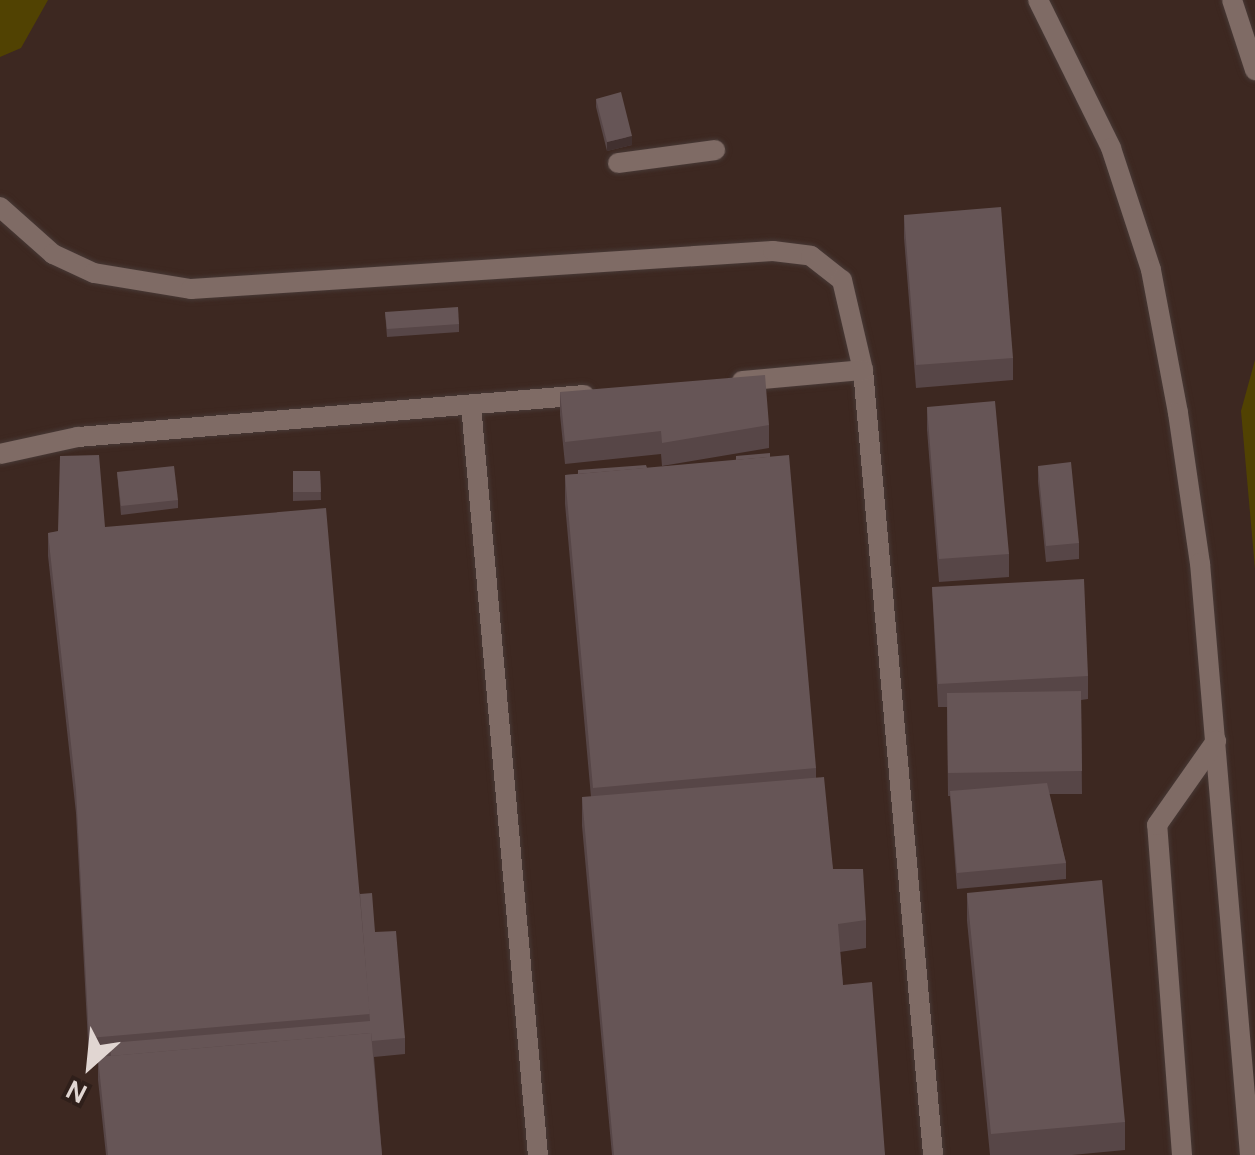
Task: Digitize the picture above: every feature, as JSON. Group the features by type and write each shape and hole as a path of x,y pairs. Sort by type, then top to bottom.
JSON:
{"lane":[{"path":"1038,0 1111,148 1151,270 1200,564 1250,1155"},
{"path":"1232,0 1255,70"},
{"path":"618,163 716,150"},
{"path":"0,207 53,254 94,274 191,289 773,251 811,256 842,280 863,370 933,1155"},
{"path":"726,382 863,370"},
{"path":"0,454 78,438 608,393"},
{"path":"472,405 538,1155"},
{"path":"1182,1155 1157,825 1216,742"}],"shaded area":[{"path":"0,0 1255,0 1255,1155 0,1155"},
{"path":"0,0 48,0 21,48 0,57"},
{"path":"1255,360 1255,569 1241,411"}],"building":[{"path":"621,92 632,136 607,142 596,99"},
{"path":"1001,207 1013,358 916,365 904,215"},
{"path":"458,307 459,324 387,329 385,312"},
{"path":"765,375 769,425 662,443 661,431 565,442 560,392"},
{"path":"995,401 1009,554 939,559 927,407"},
{"path":"770,453 770,457 736,460 736,456"},
{"path":"99,455 105,527 326,508 370,1014 89,1038 76,790 48,533 58,531 60,456"},
{"path":"789,455 816,768 593,788 565,475"},
{"path":"1071,462 1079,543 1046,546 1038,466"},
{"path":"646,465 647,468 578,474 578,470"},
{"path":"174,466 178,500 121,506 117,472"},
{"path":"293,471 320,471 321,492 293,492"},
{"path":"1084,579 1088,676 938,684 932,587"},
{"path":"1081,691 1082,771 948,773 947,693"},
{"path":"824,777 833,869 863,869 866,920 838,924 843,985 872,982 885,1155 614,1155 582,797"},
{"path":"1047,783 1066,863 957,873 950,791"},
{"path":"1102,880 1125,1122 991,1134 967,893"},
{"path":"372,893 375,932 396,931 405,1038 372,1041 371,1033 111,1056 110,1043 370,1021 360,894"},
{"path":"371,1033 382,1155 108,1155 98,1057"}]}
